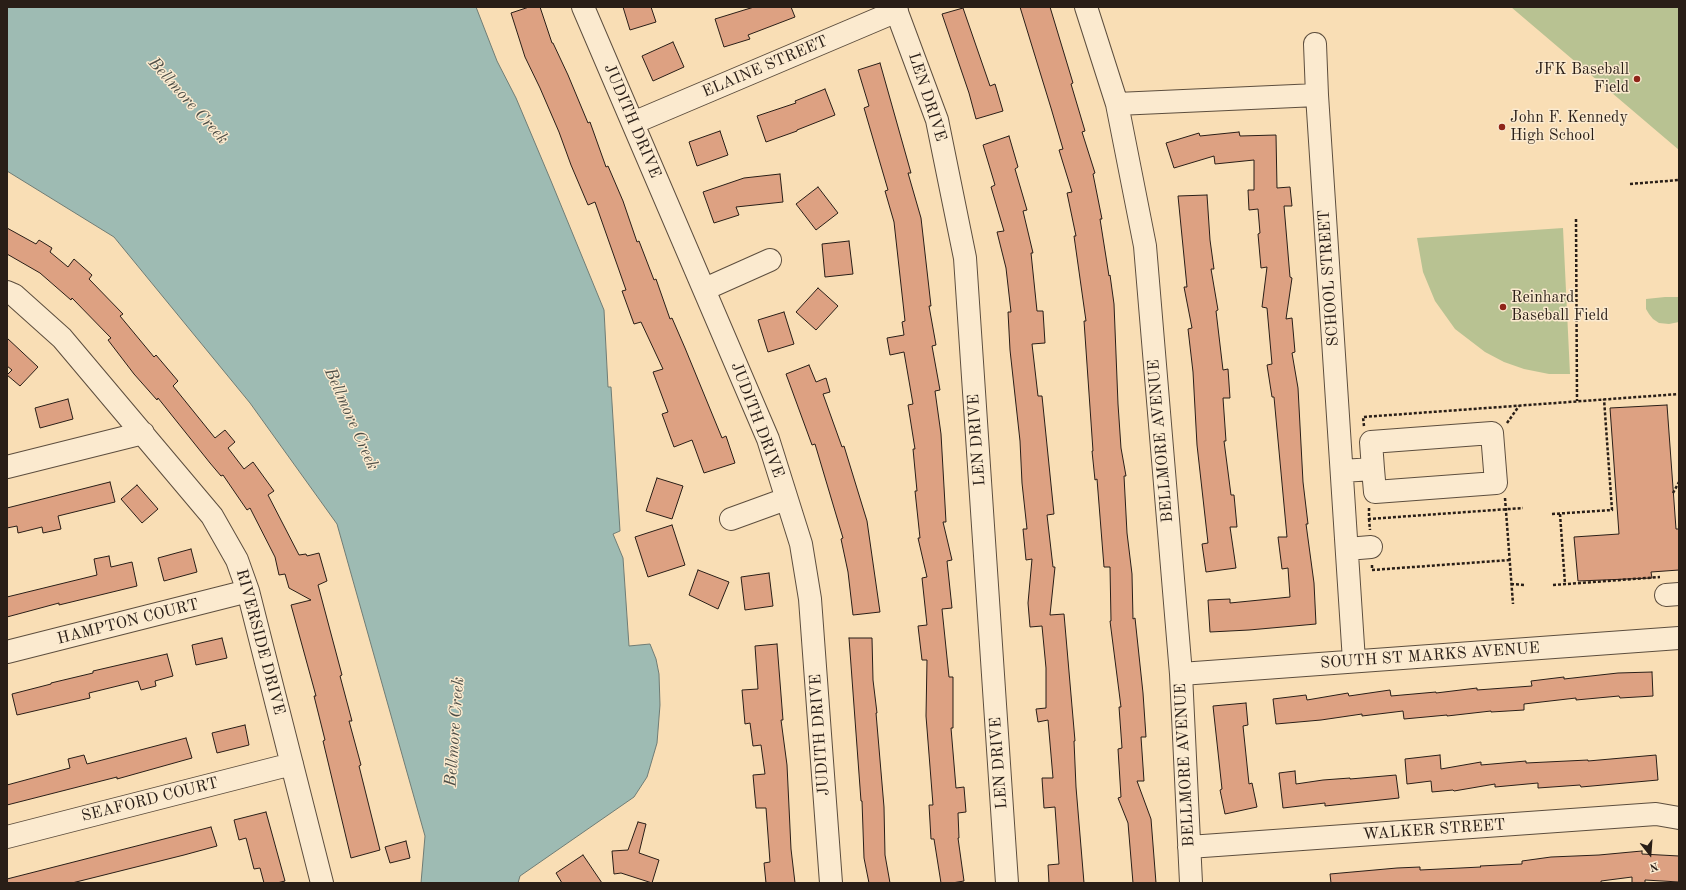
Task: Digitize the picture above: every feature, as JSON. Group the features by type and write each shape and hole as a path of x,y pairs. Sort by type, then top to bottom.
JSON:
{"street":[{"name":"JUDITH DRIVE","path":"583,7 768,439 801,544 810,598 831,883"},
{"name":"BELLMORE AVENUE","path":"1086,7 1117,104 1145,246 1181,674 1191,883"},
{"name":"ELAINE STREET","path":"633,123 896,9"},
{"name":"LEN DRIVE","path":"896,9 937,120 965,258 1007,883"},
{"name":"SCHOOL STREET","path":"1315,44 1317,95 1354,661"},
{"path":"1117,104 1317,95"},
{"path":"704,289 770,260"},
{"name":"RIVERSIDE DRIVE","path":"7,292 14,295 62,338 144,433 212,516 237,560 248,591 322,883"},
{"path":"7,468 144,433"},
{"path":"1492,433 1496,483 1375,492 1373,469 1371,442 1492,433"},
{"path":"1342,471 1373,469"},
{"path":"731,519 786,499"},
{"path":"1347,549 1371,547"},
{"name":"HAMPTON COURT","path":"7,652 248,591"},
{"name":"SOUTH ST MARKS AVENUE","path":"1181,674 1679,638"},
{"name":"SEAFORD COURT","path":"7,837 292,764"},
{"name":"WALKER STREET","path":"1189,847 1656,814 1679,818"}],"path":[{"path":"1630,184 1679,180"},
{"path":"1576,219 1577,401"},
{"path":"1371,442 1364,434 1363,417 1679,394"},
{"path":"1552,514 1612,510 1604,399"},
{"path":"1504,427 1519,406"},
{"path":"1673,493 1679,482"},
{"path":"1375,492 1368,501 1372,570 1510,560"},
{"path":"1505,494 1513,604"},
{"path":"1369,520 1523,508"},
{"path":"1560,514 1565,584"},
{"path":"1511,584 1525,585"},
{"path":"1552,585 1565,584 1670,589"}],"green space":[{"name":"JFK Baseball Field","path":"1511,7 1679,7 1679,150"},
{"name":"Reinhard Baseball Field","path":"1563,228 1570,374 1549,374 1524,369 1504,362 1485,352 1455,329 1435,301 1423,272 1417,238"},
{"path":"1679,297 1679,322 1669,324 1659,323 1653,319 1646,309 1646,299"}],"water":[{"name":"Bellmore Creek","path":"7,7 476,7 497,61 516,98 604,310 608,387 611,387 620,531 613,534 623,558 629,646 650,644 656,659 659,674 660,705 657,743 647,777 634,797 520,876 518,883 421,883 425,836 337,524 250,403 114,237 7,171"}],"building":[{"path":"529,7 540,7 552,43 568,75 588,123 590,122 606,167 608,166 623,201 637,242 639,241 654,280 656,279 670,319 672,318 722,438 726,436 735,463 704,473 692,440 674,447 662,414 668,412 653,372 663,369 641,322 634,324 622,291 626,290 595,202 588,205 559,132 525,57 511,13"},
{"path":"623,7 651,7 656,22 630,30"},
{"path":"754,7 791,7 795,17 748,35 750,39 724,47 715,19"},
{"path":"1020,7 1050,7 1073,83 1071,84 1085,131 1082,132 1095,173 1093,174 1102,219 1100,219 1114,304 1118,404 1121,448 1126,476 1124,476 1127,533 1132,574 1133,619 1135,618 1143,693 1146,737 1141,737 1144,781 1137,781 1151,819 1156,883 1133,883 1128,823 1118,798 1121,797 1118,749 1122,748 1119,707 1121,707 1110,621 1110,567 1104,567 1097,479 1095,480 1092,451 1084,321 1086,321 1074,236 1076,236 1067,193 1072,192 1059,150 1063,149"},
{"path":"963,8 990,86 995,84 1003,111 976,119 969,93 942,14"},
{"path":"673,42 684,67 653,81 642,56"},
{"path":"880,63 911,173 908,173 921,218 931,306 929,306 936,345 932,346 940,390 935,391 941,434 946,522 943,522 952,560 947,561 952,608 942,609 949,677 953,677 953,728 951,728 956,788 964,787 966,812 958,813 958,838 964,881 952,883 941,883 934,839 931,839 929,805 933,805 926,716 927,660 922,660 918,626 927,625 922,578 927,577 918,538 920,538 915,491 917,491 913,449 915,449 908,405 913,404 904,352 890,355 887,338 904,335 902,322 905,321 894,222 885,191 888,190 864,108 869,106 858,70"},
{"path":"825,89 835,115 766,142 757,116 796,103 795,101"},
{"path":"720,131 728,155 697,166 689,142"},
{"path":"1239,132 1240,136 1276,135 1277,188 1290,187 1292,206 1284,206 1290,277 1292,278 1286,319 1292,318 1295,352 1292,353 1298,388 1303,482 1308,524 1306,524 1314,583 1316,624 1210,632 1208,600 1230,599 1230,603 1290,597 1288,568 1282,569 1278,537 1287,537 1274,397 1272,397 1267,365 1272,364 1267,308 1262,307 1267,267 1261,268 1258,234 1260,233 1258,209 1249,210 1248,190 1254,190 1254,160 1215,164 1214,156 1174,168 1166,143 1199,133 1200,136"},
{"path":"1009,136 1018,167 1015,169 1027,210 1023,211 1033,253 1031,253 1037,311 1043,311 1045,343 1032,344 1038,396 1042,396 1054,514 1047,515 1053,567 1055,567 1050,615 1064,614 1075,741 1076,787 1084,883 1049,883 1048,865 1059,864 1055,807 1044,808 1042,778 1053,778 1048,720 1038,722 1036,709 1046,708 1046,668 1042,626 1030,627 1028,603 1032,559 1026,560 1023,529 1027,529 1022,483 1020,441 1010,350 1008,312 1011,312 1006,268 997,232 1004,231 991,187 995,185 983,145"},
{"path":"780,174 783,202 736,207 739,215 714,223 703,192 744,178"},
{"path":"818,187 838,213 816,230 796,204"},
{"path":"1207,195 1210,240 1214,269 1211,269 1218,310 1216,311 1223,370 1228,369 1230,398 1223,398 1226,441 1224,441 1231,495 1234,495 1237,527 1230,527 1236,568 1206,572 1202,544 1208,543 1197,445 1193,372 1188,329 1192,328 1184,287 1187,287 1178,196"},
{"path":"7,228 36,244 39,240 52,248 50,252 68,267 74,259 92,275 89,279 123,314 120,316 154,357 156,355 178,381 173,386 215,438 225,430 235,442 228,448 244,469 253,462 274,491 268,495 299,555 306,554 307,556 319,553 327,581 318,585 342,675 340,676 352,721 349,721 361,765 359,766 380,850 351,858 323,741 325,740 314,696 316,696 291,605 311,600 289,588 285,574 279,575 275,557 250,508 247,510 223,475 221,476 158,398 157,400 134,374 108,340 111,338 72,298 71,300 40,273 7,254"},
{"path":"849,241 853,274 825,277 822,244"},
{"path":"818,288 838,306 816,330 796,312"},
{"path":"784,312 794,344 768,352 758,320"},
{"path":"7,338 38,367 20,386 7,375 12,370 7,366"},
{"path":"809,365 816,382 826,378 830,392 823,394 842,447 844,446 867,521 880,612 853,615 848,572 841,539 843,538 815,444 812,445 786,374"},
{"path":"68,399 73,419 40,428 35,408"},
{"path":"1667,405 1676,529 1679,529 1679,570 1651,572 1652,578 1578,581 1574,537 1619,534 1610,408"},
{"path":"657,478 683,486 672,519 646,511"},
{"path":"110,482 115,502 58,516 61,529 43,533 42,527 18,533 17,526 7,528 7,508"},
{"path":"137,485 158,509 142,523 121,499"},
{"path":"672,525 685,565 648,577 635,537"},
{"path":"191,549 197,572 164,581 158,558"},
{"path":"109,556 111,567 132,562 137,586 59,605 59,603 7,617 7,597 97,575 94,559"},
{"path":"698,570 729,582 718,609 689,595"},
{"path":"769,573 773,606 745,610 741,577"},
{"path":"222,638 227,658 196,665 192,645"},
{"path":"849,638 872,638 873,680 884,807 885,855 890,883 869,883 864,858 862,801"},
{"path":"777,644 783,720 781,720 787,765 791,849 795,883 766,883 764,863 770,862 766,808 756,808 753,775 765,774 761,745 753,746 750,723 745,724 742,690 758,689 755,646"},
{"path":"167,654 173,676 155,681 156,686 141,690 138,681 89,693 90,698 17,715 12,694 93,673 93,671"},
{"path":"1652,672 1653,696 1620,698 1619,696 1576,700 1576,698 1524,704 1524,710 1491,711 1447,716 1404,719 1403,711 1276,724 1273,699 1306,695 1307,700 1348,693 1349,696 1390,690 1391,696 1436,693 1477,688 1477,690 1532,686 1531,681 1564,677 1564,679 1618,673"},
{"path":"1246,703 1248,725 1243,726 1249,784 1252,783 1257,807 1225,814 1220,790 1222,789 1213,706"},
{"path":"245,725 249,745 217,753 212,733"},
{"path":"186,738 192,758 117,779 117,777 7,805 7,785 70,768 68,759 84,755 87,764"},
{"path":"1440,755 1441,769 1481,762 1481,765 1526,761 1526,763 1588,761 1656,755 1658,780 1581,787 1580,785 1538,788 1538,783 1495,787 1495,784 1454,791 1432,792 1431,781 1407,784 1405,759"},
{"path":"1295,771 1296,784 1323,780 1396,775 1399,798 1325,806 1325,803 1283,808 1279,773"},
{"path":"266,812 285,881 277,883 264,883 260,868 254,869 246,838 239,840 234,820"},
{"path":"638,822 646,824 639,853 659,860 652,883 621,873 614,874 612,851 628,850"},
{"path":"211,827 217,846 72,883 7,883 7,879"},
{"path":"406,841 410,858 390,863 385,847"},
{"path":"1642,851 1642,854 1679,856 1679,882 1645,880 1645,883 1632,883 1632,877 1601,881 1601,883 1331,883 1330,874 1397,868 1420,867 1420,870 1522,864 1522,861 1551,857"},
{"path":"583,855 602,883 562,883 556,873"}],"place":[{"name":"JFK Baseball Field","path":"1637,79"},
{"name":"John F. Kennedy High School","path":"1502,127"},
{"name":"Reinhard Baseball Field","path":"1503,307"}]}
